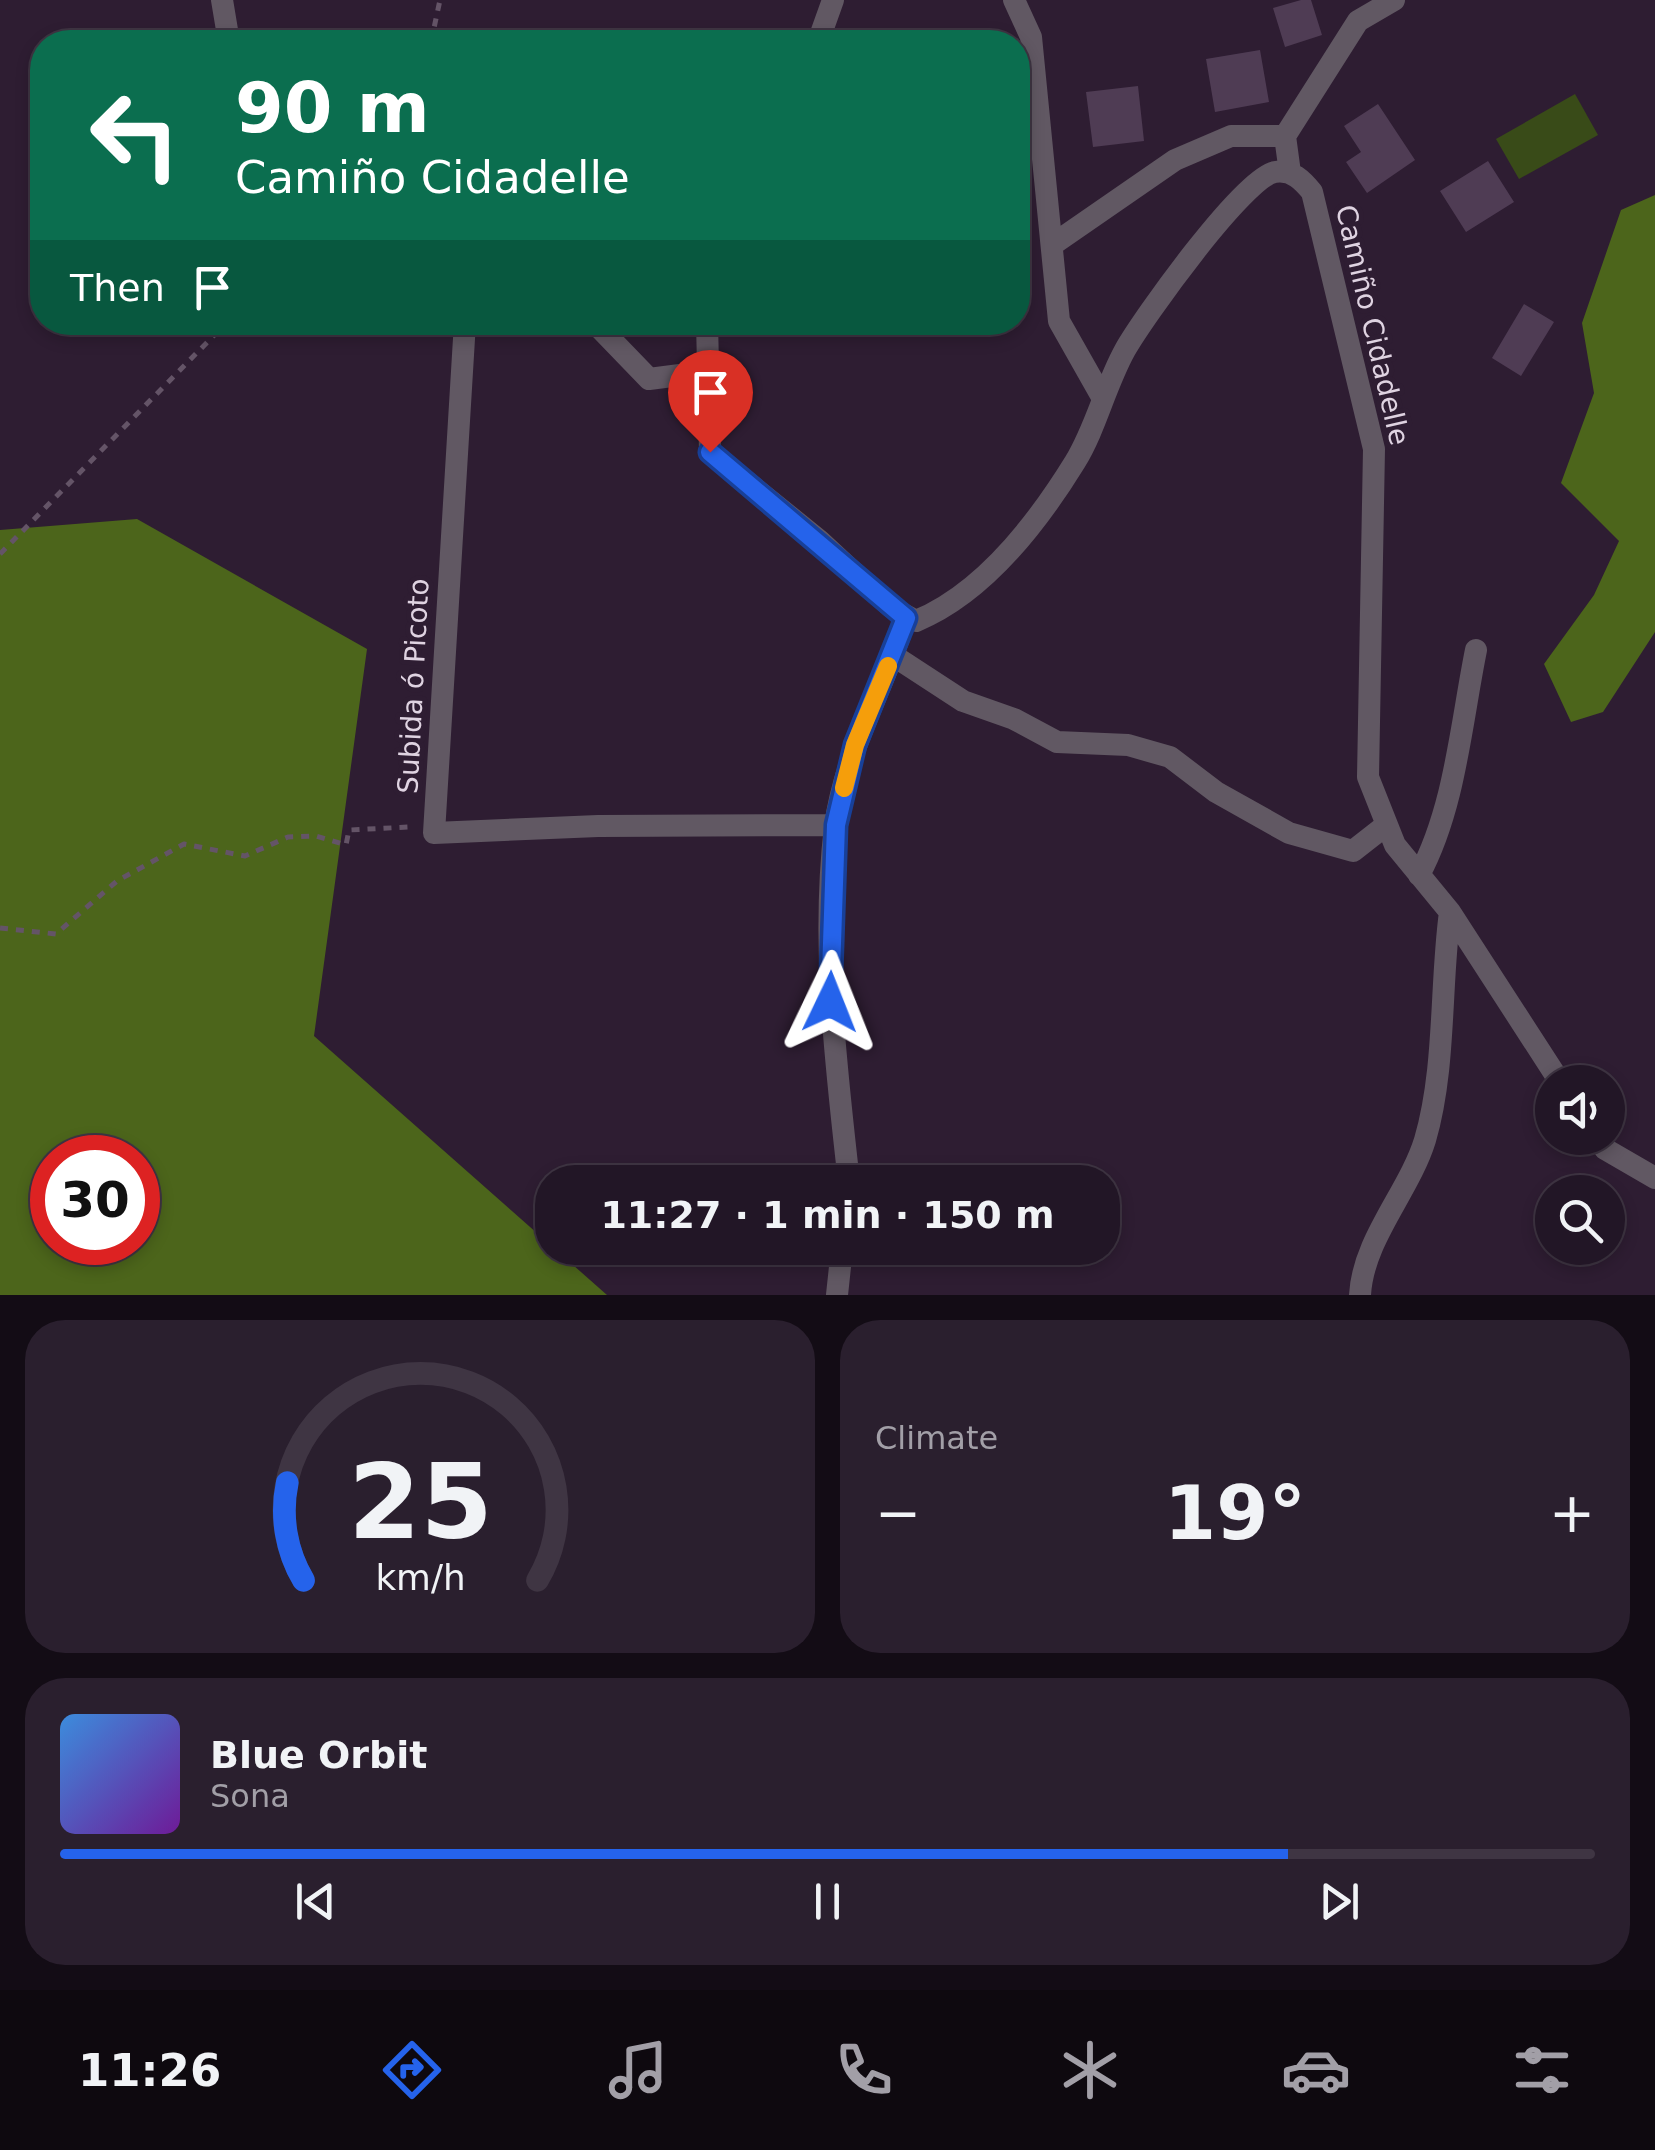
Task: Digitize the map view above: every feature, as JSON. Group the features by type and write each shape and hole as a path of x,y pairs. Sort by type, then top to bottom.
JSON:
{"street":[{"path":"222,0 227,30"},
{"path":"822,30 833,0"},
{"path":"1014,0 1028,30"},
{"path":"708,335 710,452 906,618 916,620 934,614 1004,557 1078,458 1102,398 1154,305 1262,176 1277,171 1290,173 1285,136 1358,22 1394,0"},
{"path":"1030,35 1059,321 1102,398"},
{"path":"1052,245 1176,160 1231,136 1285,136"},
{"name":"Camiño Cidadelle","path":"1290,173 1312,192 1374,449 1368,777 1386,826 1450,912 1549,1065"},
{"name":"Subida ó Picoto","path":"464,335 434,832 598,826 836,825"},
{"path":"607,335 649,379 711,371"},
{"path":"847,1165 830,1002 836,825 855,745 894,656 906,618"},
{"path":"1419,875 1434,847 1444,809 1476,650"},
{"path":"894,656 964,701 1014,719 1058,742 1128,745 1170,757 1216,792 1289,833 1353,851 1386,826"},
{"path":"1360,1295 1389,1210 1424,1142 1436,1070 1450,912"},
{"path":"1615,1155 1655,1178"},
{"path":"836,1295 840,1265"}],"path":[{"path":"434,30 440,0"},
{"path":"0,554 215,335"},
{"path":"0,928 56,934 117,880 184,844 244,856 288,837 316,836 346,844 348,830 435,826"}],"green space":[{"path":"1575,94 1598,135 1519,179 1496,139"},
{"path":"1655,195 1655,632 1603,712 1571,722 1544,664 1594,595 1619,541 1561,483 1594,393 1582,323 1621,210"},
{"path":"137,519 367,649 314,1036 535,1231 535,1265 573,1265 607,1295 0,1295 0,530"}],"building":[{"path":"1311,0 1322,35 1285,47 1273,8"},
{"path":"1260,50 1269,102 1215,112 1206,59"},
{"path":"1138,86 1144,141 1093,147 1086,92"},
{"path":"1378,104 1415,160 1367,193 1346,162 1361,152 1344,126"},
{"path":"1488,161 1514,202 1466,232 1440,191"},
{"path":"1524,304 1554,322 1521,376 1492,358"}],"slow traffic":[{"path":"844,788 855,745 888,666"}],"route":[{"path":"710,452 820,541 906,618 894,656 882,675 855,745 836,825 830,1002"}]}
